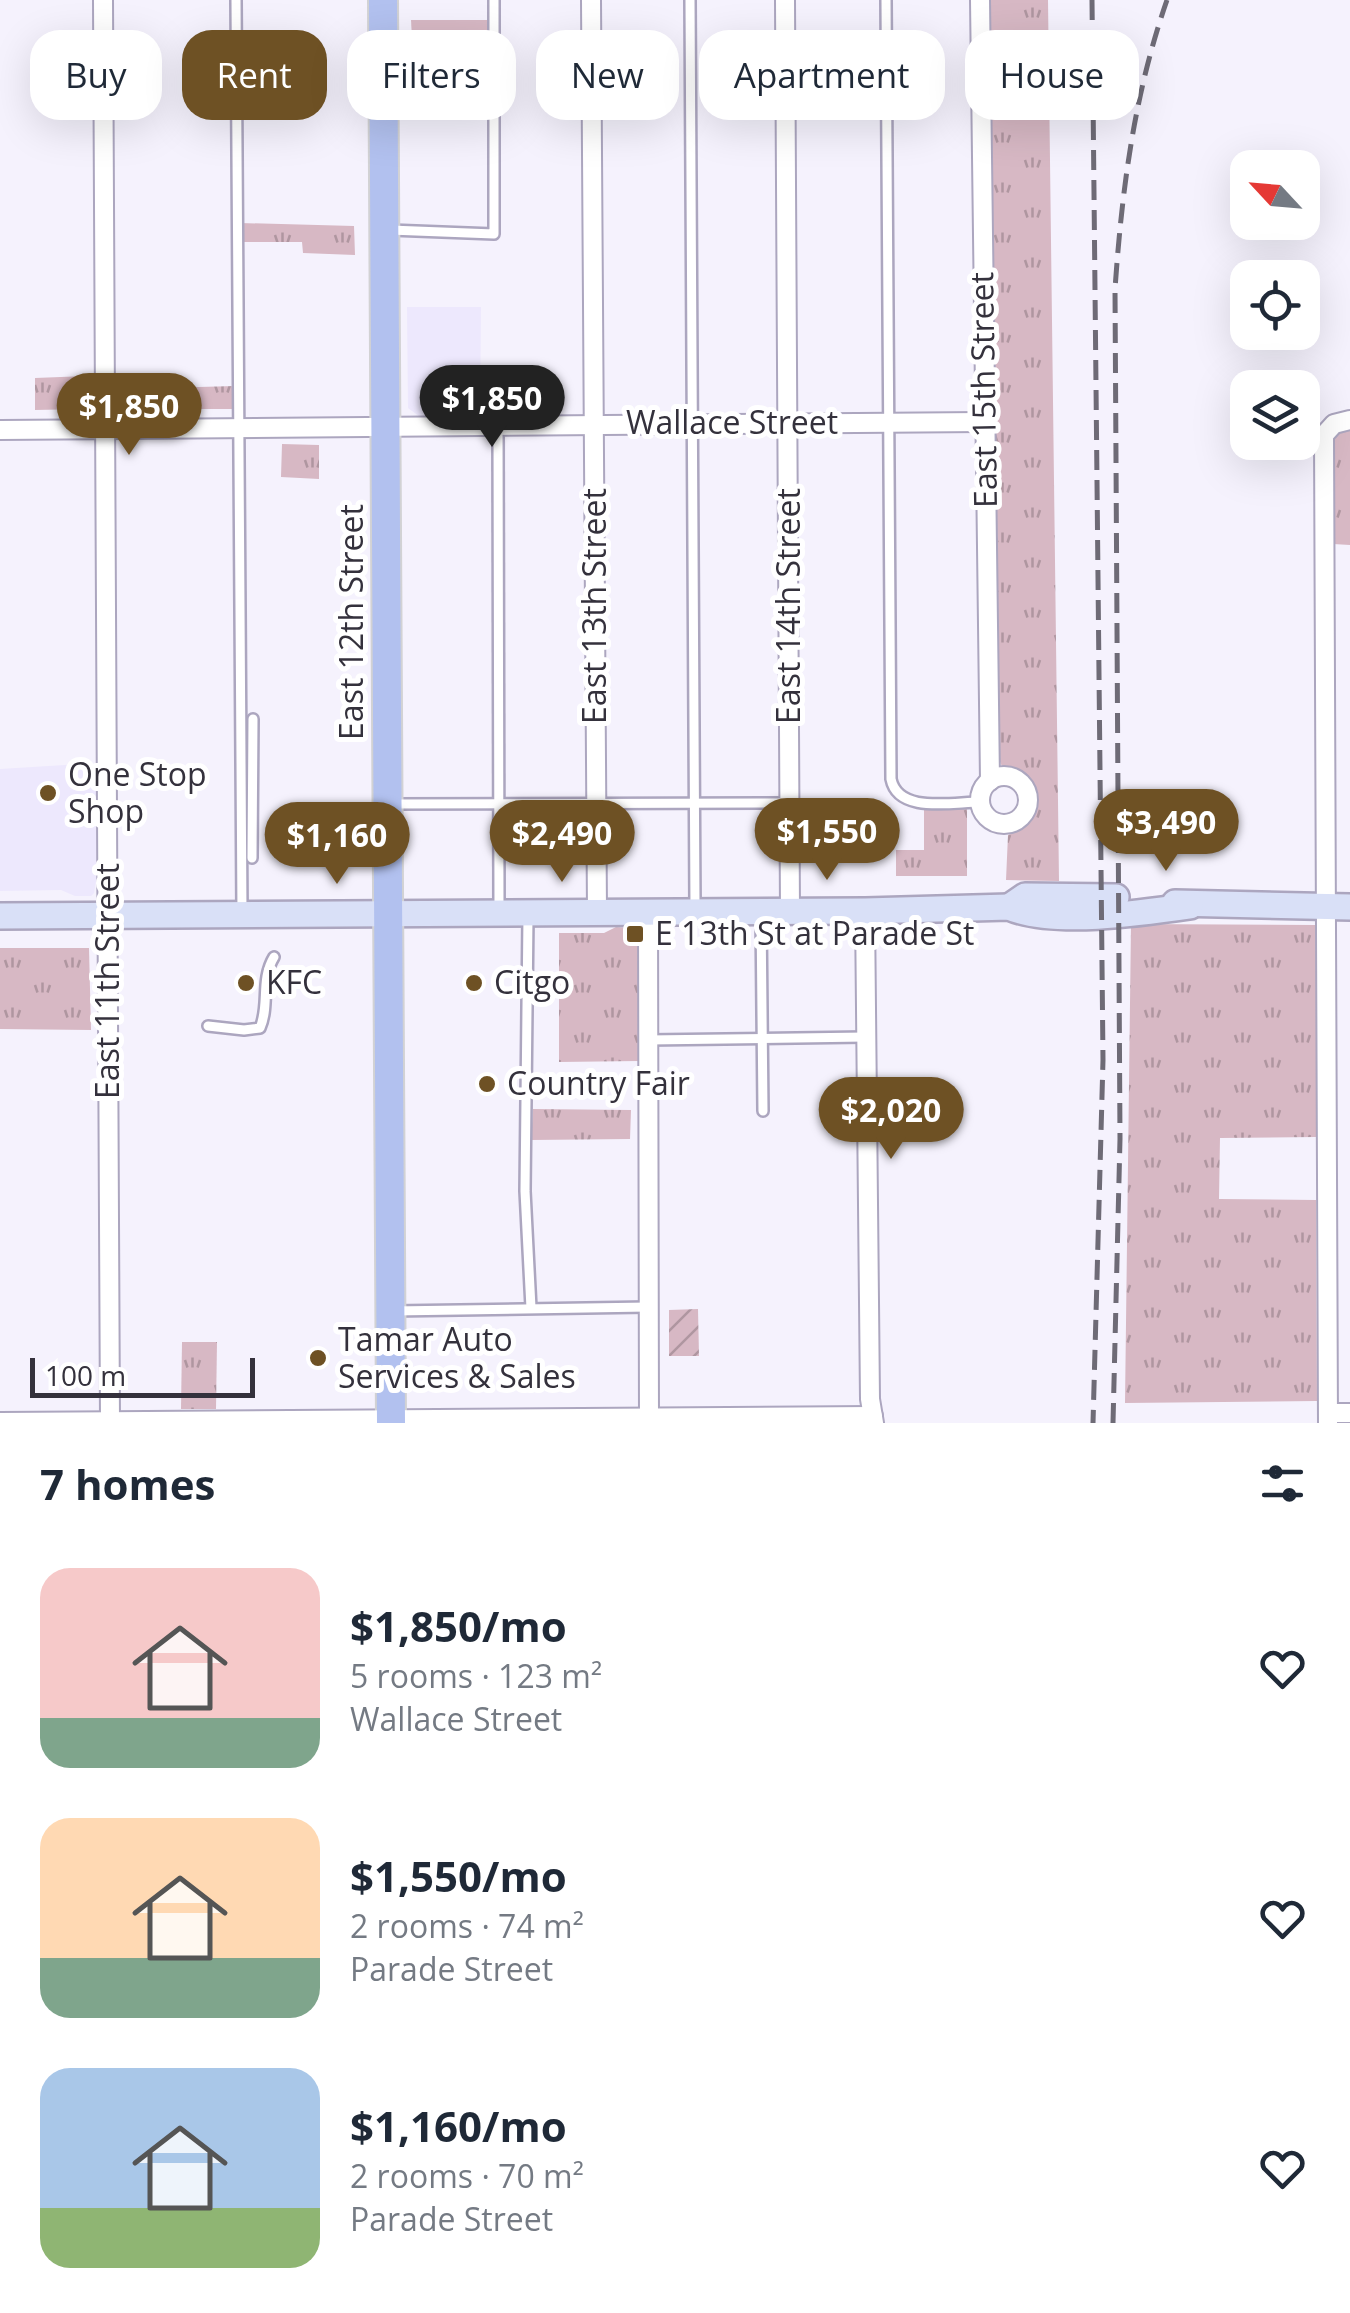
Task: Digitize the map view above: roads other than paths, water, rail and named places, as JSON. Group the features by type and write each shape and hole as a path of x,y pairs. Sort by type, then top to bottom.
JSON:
{"main road":[{"name":"East 12th Street","path":"383,0 391,1421"},
{"path":"0,916 865,911 1009,907 1024,896 1134,897 1190,906 1338,907"}],"street":[{"name":"East 11th Street","path":"103,0 110,1422"},
{"name":"East 13th Street","path":"592,0 596,912"},
{"name":"East 14th Street","path":"785,0 790,911"},
{"name":"East 15th Street","path":"980,0 990,780 982,790 980,802"},
{"path":"1350,420 1330,426 1324,434 1338,907 1328,1418 1350,1413"},
{"name":"Wallace Street","path":"0,430 984,422"},
{"path":"980,802 986,816 999,824 1014,822 1026,810 1027,795 1020,782 1005,776 990,780"},
{"path":"0,1422 874,1420 870,1399 865,911"},
{"path":"648,912 650,1420"}],"lane":[{"path":"236,0 242,915"},
{"path":"384,230 494,234 494,0"},
{"path":"690,0 695,912"},
{"path":"886,0 892,786 901,797 913,802 980,802"},
{"path":"498,426 499,914"},
{"path":"252,858 253,719"},
{"path":"388,804 790,803"},
{"path":"761,911 763,1111"},
{"path":"528,914 525,1191 531,1308"},
{"path":"208,1026 260,1028 266,970 274,957"},
{"path":"648,1040 865,1037"},
{"path":"391,1311 649,1307"}],"railway":[{"path":"1092,0 1103,1060 1093,1423"},
{"path":"1113,1423 1120,1139 1115,289 1131,143 1146,71 1167,0"}],"place":[{"name":"One Stop Shop","path":"48,793"},
{"name":"E 13th St at Parade St","path":"635,934"},
{"name":"KFC","path":"246,983"},
{"name":"Citgo","path":"474,983"},
{"name":"Country Fair","path":"487,1084"},
{"name":"Tamar Auto Services & Sales","path":"318,1358"}]}
